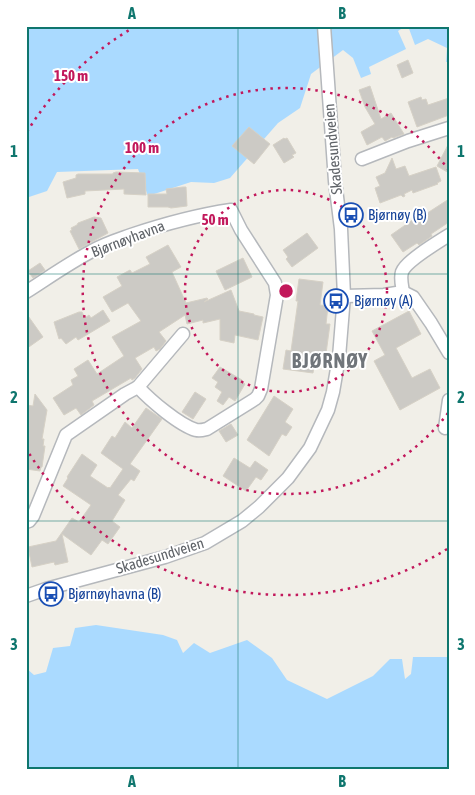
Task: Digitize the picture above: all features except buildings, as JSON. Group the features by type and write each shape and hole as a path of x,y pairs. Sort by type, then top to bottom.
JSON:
{"street":[{"name":"Skadesundveien","path":"26,596 165,558 205,543 242,521 277,490 310,448 328,410 337,375 344,296 341,229 335,181 324,26"},
{"path":"362,159 408,141 449,128"},
{"name":"Bjørnøyhavna","path":"26,292 77,259 110,242 193,216 231,210 241,230 276,286 277,300 260,392 255,399 234,413 202,430 184,425 148,398 138,387"},
{"path":"403,292 401,277 404,269 449,235"},
{"path":"344,296 384,295 403,292 413,297 449,353"},
{"path":"26,522 33,516 66,435 138,387 184,334"},
{"path":"445,428 449,400"}],"water":[{"path":"26,26 406,26 398,31 406,49 369,67 371,74 361,78 353,58 343,50 311,74 300,108 278,123 230,178 214,183 191,182 148,196 138,169 57,172 47,191 26,198"},
{"path":"408,26 449,26 449,62 446,62 447,48 428,39 415,45"},
{"path":"96,625 163,635 177,640 183,653 194,643 210,653 247,640 272,658 287,680 327,699 373,676 390,659 402,659 405,679 411,674 413,657 449,657 449,769 26,769 26,668 34,675 46,672 53,648 70,646 75,628"}],"place":[{"name":"Bjørnøy (B)","path":"351,215"},
{"name":"Bjørnøy (A)","path":"336,301"},
{"name":"Bjørnøyhavna (B)","path":"51,594"}],"district":[{"name":"BJØRNØY","path":"330,361"}]}
